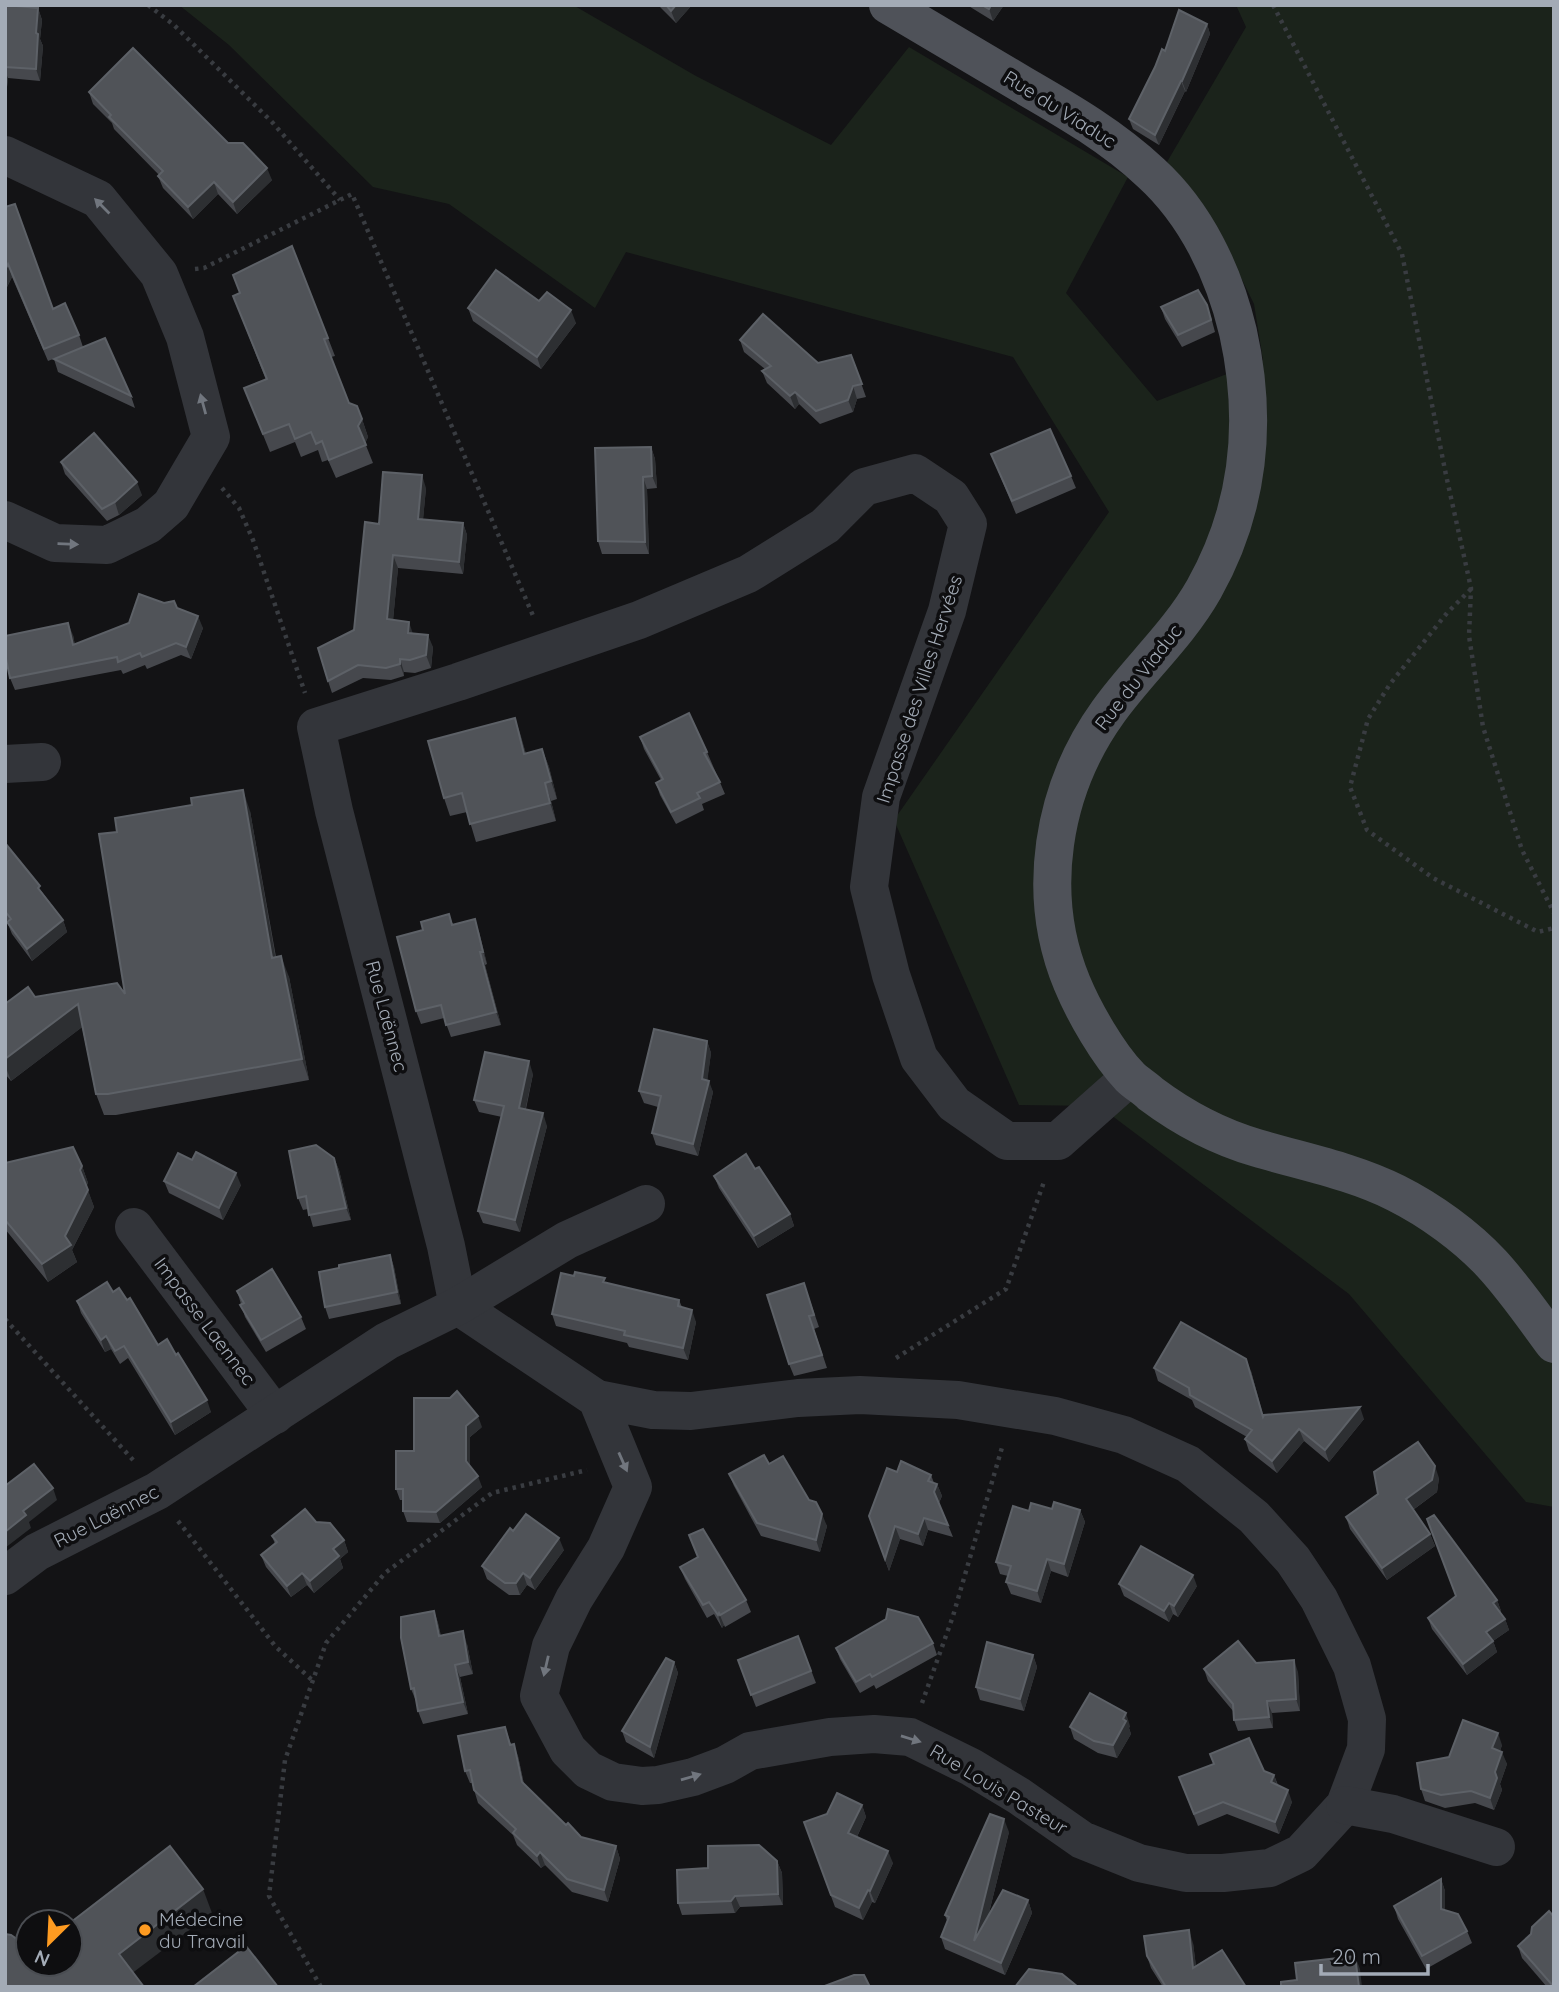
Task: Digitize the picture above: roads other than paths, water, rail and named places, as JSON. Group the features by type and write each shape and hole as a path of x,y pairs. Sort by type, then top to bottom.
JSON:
{"main road":[{"name":"Rue du Viaduc","path":"888,5 1087,123 1153,174 1182,208 1204,240 1234,313 1240,340 1249,411 1248,452 1235,521 1202,593 1175,631 1108,711 1087,745 1072,776 1058,825 1052,870 1053,907 1063,956 1087,1015 1130,1077 1174,1111 1219,1135 1253,1147 1359,1176 1427,1211 1490,1261 1554,1344"}],"street":[{"path":"5,155 98,199 159,274 185,337 211,437 171,505 148,525 107,545 54,543 5,520"},
{"name":"Impasse des Villes Hervées","path":"316,727 639,620 748,573 825,526 864,487 915,473 951,497 968,524 947,611 881,797 869,887 891,975 919,1058 954,1104 1007,1141 1058,1141 1130,1077"},
{"name":"Rue Laënnec","path":"316,727 337,824 436,1207 458,1306"},
{"name":"Rue Laënnec","path":"5,1576 37,1552 156,1491 387,1341 458,1306 567,1240 646,1204"},
{"name":"Impasse Laennec","path":"134,1227 275,1415"},
{"name":"Rue Louis Pasteur","path":"458,1306 597,1399 653,1410 691,1411 798,1398 860,1395 958,1400 1055,1416 1124,1436 1188,1464 1254,1517 1293,1560 1320,1599 1352,1666 1367,1719 1366,1749 1345,1805 1301,1853 1270,1868 1223,1873 1186,1873 1139,1863 1082,1840 971,1767 910,1737 874,1734 830,1737 750,1751 693,1777 658,1785 613,1782 588,1770 568,1750 539,1696 551,1646 573,1599 606,1548 634,1487 597,1399"},
{"path":"1345,1805 1393,1814 1496,1847"}],"place":[{"name":"Médecine du Travail","path":"145,1930"}]}
